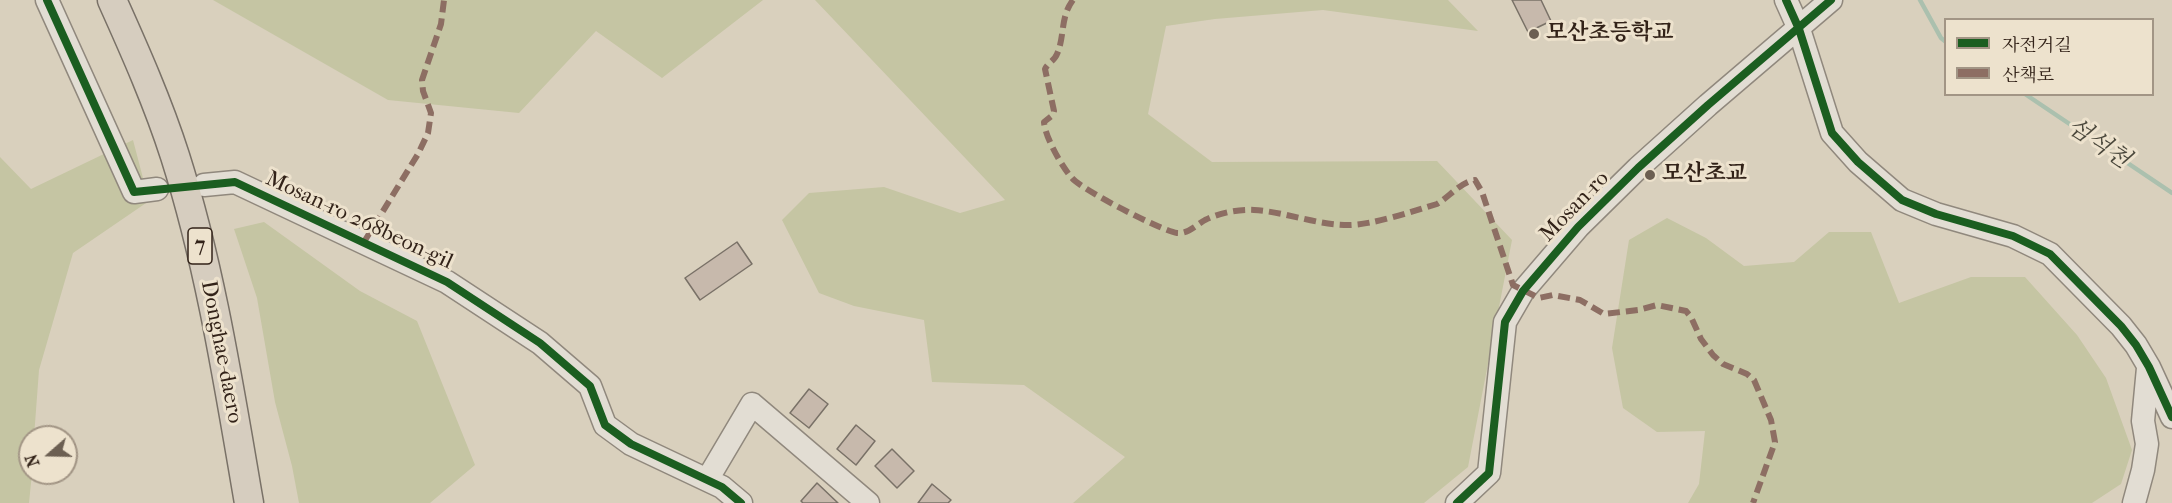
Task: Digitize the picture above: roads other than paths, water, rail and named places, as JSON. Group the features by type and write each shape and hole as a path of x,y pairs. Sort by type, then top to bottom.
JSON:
{"main road":[{"name":"Donghae-daero","path":"112,0 136,53 175,156 202,252 249,503"}],"street":[{"path":"47,0 134,192 157,189"},
{"path":"1786,0 1799,29 1832,132 1858,162 1902,200 1935,214 2013,236 2050,255 2121,326 2136,345 2172,417"},
{"name":"Mosan-ro","path":"1457,503 1489,473 1505,322 1523,291 1578,226 1638,168 1831,0"},
{"name":"Mosan-ro 268beon-gil","path":"204,185 235,182 447,282 540,343 590,386 605,425 631,444 722,487 741,503"},
{"path":"2134,503 2147,444 2144,421 2149,367"},
{"path":"706,480 752,404 868,503"}],"waterway":[{"name":"섬석천","path":"1920,0 1944,40"},
{"name":"섬석천","path":"2028,96 2172,193"}],"place":[{"name":"모산초등학교","path":"1534,34"},
{"name":"모산초교","path":"1650,175"}]}
